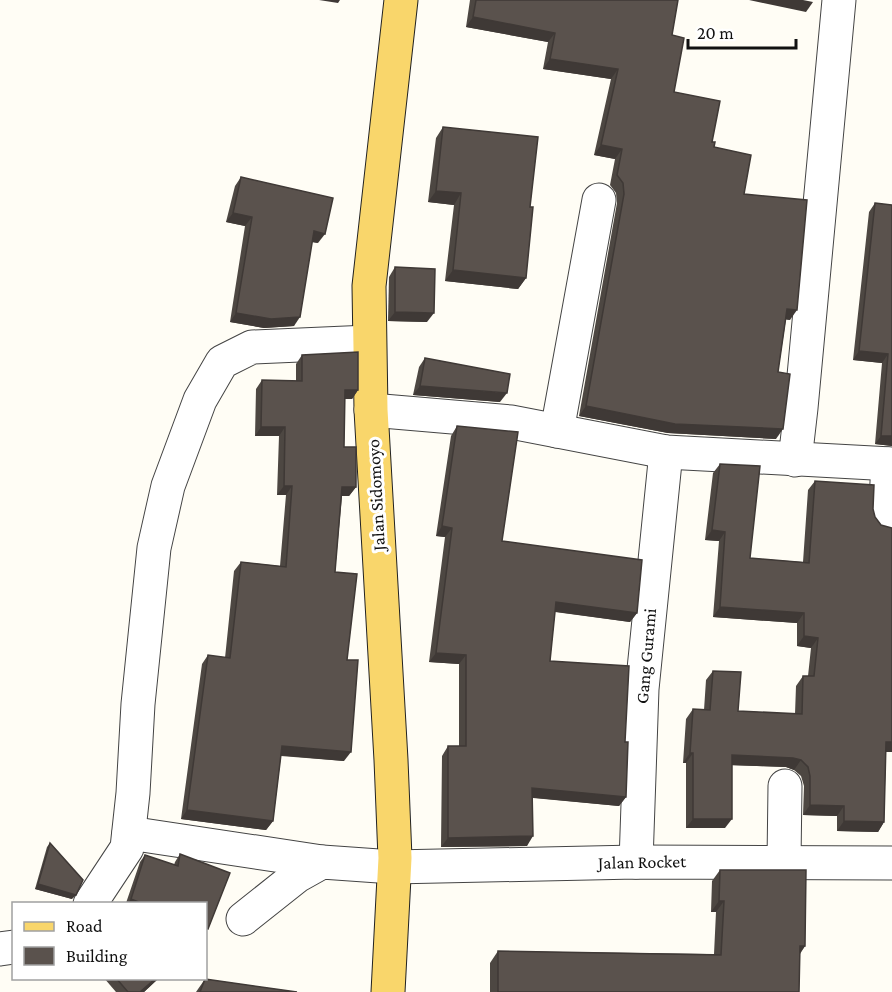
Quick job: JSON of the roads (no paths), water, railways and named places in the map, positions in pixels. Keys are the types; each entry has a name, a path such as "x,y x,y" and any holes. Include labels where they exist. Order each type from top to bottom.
{"main road":[{"name":"Jalan Sidomoyo","path":"388,992 394,858 391,760 371,410 369,286 401,0"}],"street":[{"path":"795,460 839,0"},
{"path":"556,431 599,200"},
{"path":"91,902 127,848 138,704 154,548 168,486 200,400 222,362 252,347 369,342"},
{"path":"371,410 511,422 666,452 890,464 885,519"},
{"name":"Gang Gurami","path":"636,862 642,689 666,452"},
{"path":"784,861 785,786"},
{"name":"Jalan Rocket","path":"129,833 322,862 393,867 636,862 892,863"},
{"path":"243,919 297,876 322,862"}]}
